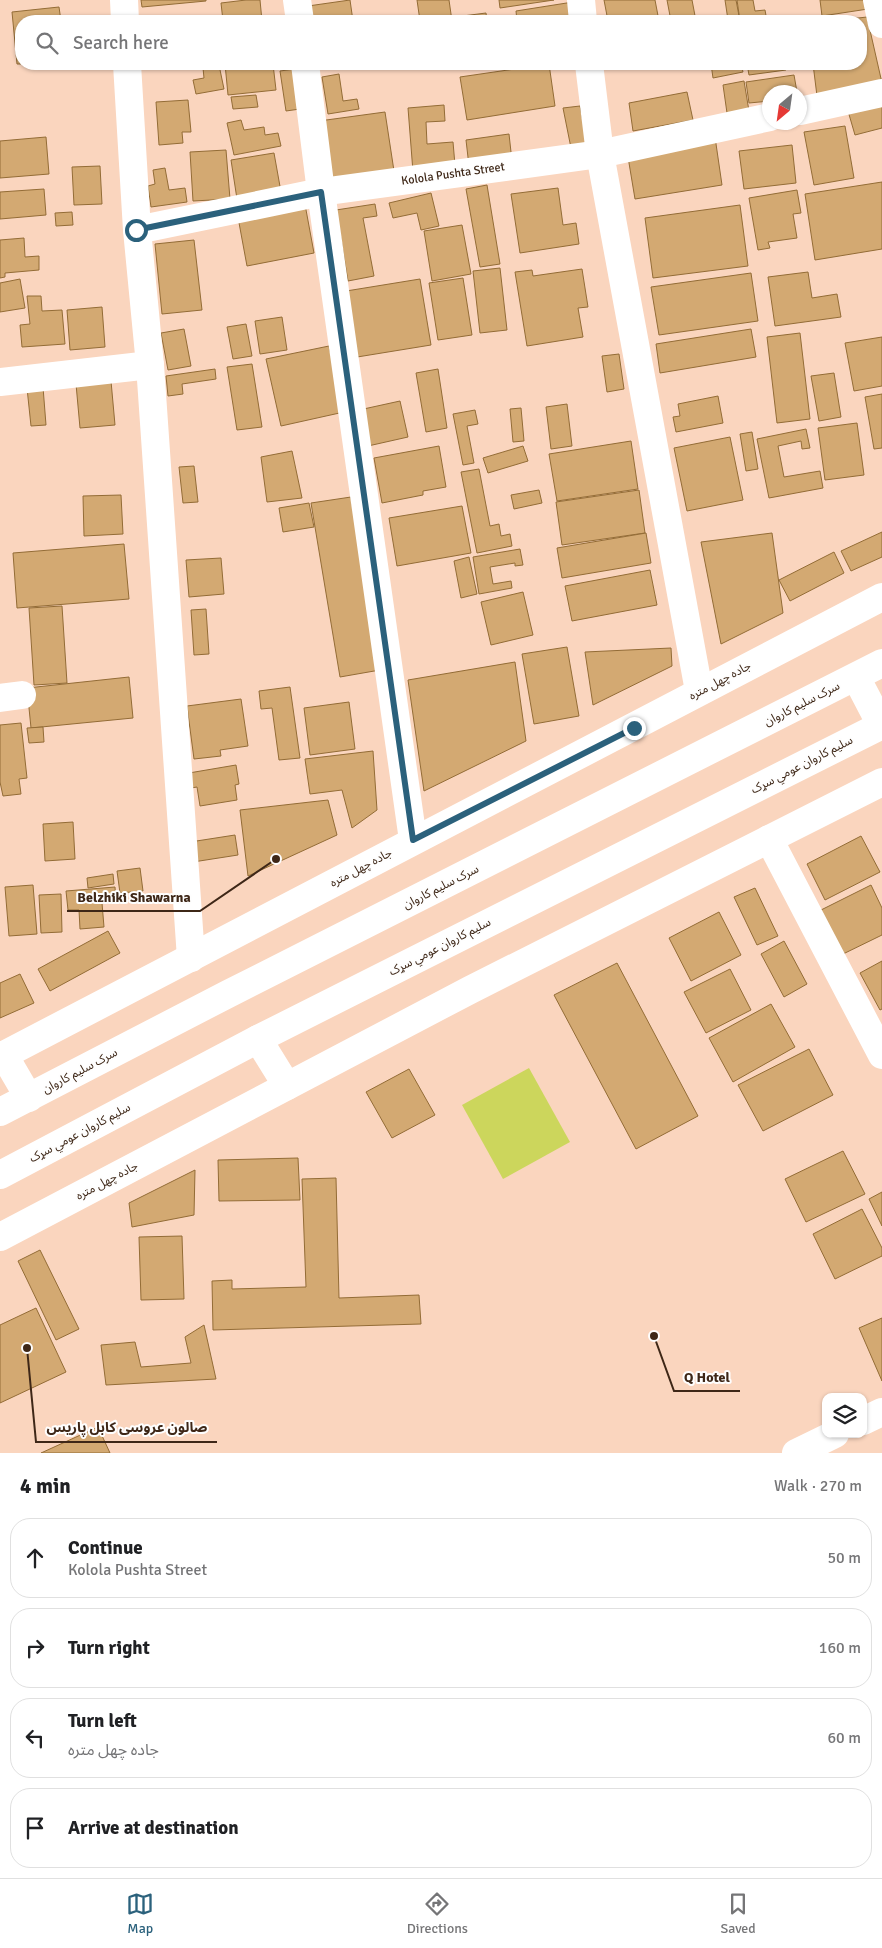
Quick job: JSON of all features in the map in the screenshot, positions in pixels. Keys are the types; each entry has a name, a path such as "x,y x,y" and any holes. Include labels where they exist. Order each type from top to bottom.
{"street":[{"path":"124,0 125,15"},
{"path":"297,0 299,15"},
{"path":"581,0 582,15"},
{"path":"877,0 882,24"},
{"path":"127,70 136,230 150,365 191,958"},
{"path":"306,70 321,192 413,840"},
{"path":"590,70 600,154 699,691"},
{"path":"807,109 882,93"},
{"name":"Kolola Pushta Street","path":"136,230 321,192 600,154 762,119"},
{"path":"0,382 150,365"},
{"name":"جاده چهل متره","path":"2,1056 882,597"},
{"name":"سرک سلیم کاروان","path":"0,1112 228,994 882,663"},
{"path":"856,677 882,725"},
{"name":"سلیم کاروان عومي سړک","path":"0,1175 258,1039 882,725"},
{"name":"جاده چهل متره","path":"0,1237 287,1086 882,782"},
{"path":"770,839 882,1055"},
{"path":"258,1039 287,1086"},
{"path":"2,1056 29,1098"},
{"path":"867,1419 882,1412"},
{"path":"796,1453 828,1438"}],"green space":[{"path":"529,1068 570,1142 503,1179 462,1105"}],"building":[{"path":"141,0 206,0 206,1 142,7"},
{"path":"260,0 261,15 222,15 221,3"},
{"path":"350,0 352,15 309,15 308,6"},
{"path":"417,0 449,0 451,15 419,15"},
{"path":"499,0 554,0 500,8"},
{"path":"604,0 655,0 658,15 607,15"},
{"path":"667,0 692,0 695,15 670,15"},
{"path":"725,0 736,0 739,15 727,15"},
{"path":"737,0 753,0 755,11 765,10 766,15 739,15"},
{"path":"820,0 866,0 868,9 822,15"},
{"path":"573,2 574,15 516,15 516,11"},
{"path":"59,7 60,15 15,15 15,43 12,12"},
{"path":"486,13 486,15 470,15"},
{"path":"867,17 882,83 817,96 814,70 867,70"},
{"path":"203,70 220,70 224,89 196,94 193,80 204,78"},
{"path":"226,70 274,70 276,90 228,95"},
{"path":"295,70 300,109 286,111 280,71"},
{"path":"508,70 550,70 555,106 467,120 460,77"},
{"path":"712,70 742,70 743,72 713,78"},
{"path":"748,70 786,70 749,75"},
{"path":"339,74 343,101 357,99 359,109 328,114 322,77"},
{"path":"794,75 796,85 762,85 762,102 749,103 746,82"},
{"path":"744,81 750,117 728,120 723,85"},
{"path":"687,92 693,120 633,131 629,103"},
{"path":"256,95 258,107 233,109 231,97"},
{"path":"188,100 191,132 182,132 183,143 159,145 156,102"},
{"path":"882,102 882,128 855,135 848,111"},
{"path":"444,105 445,121 426,122 427,144 453,142 455,165 413,172 408,108"},
{"path":"580,106 588,146 571,148 563,108"},
{"path":"385,112 394,171 328,180 319,121"},
{"path":"241,120 244,130 264,127 265,135 278,133 281,146 234,155 227,123"},
{"path":"845,126 854,178 814,185 804,132"},
{"path":"509,134 512,161 469,166 466,140"},
{"path":"46,137 49,174 0,178 0,141"},
{"path":"715,137 722,185 635,199 627,151"},
{"path":"792,145 796,183 744,189 739,151"},
{"path":"226,150 230,199 193,201 190,152"},
{"path":"274,153 281,192 237,199 231,160"},
{"path":"100,166 102,204 74,205 72,167"},
{"path":"165,168 169,190 185,188 187,202 151,207 148,186 155,184 153,170"},
{"path":"882,182 882,249 815,260 805,194"},
{"path":"487,185 500,264 480,267 466,189"},
{"path":"558,188 563,225 576,223 579,244 520,253 511,194"},
{"path":"44,189 46,215 0,219 0,192"},
{"path":"797,190 801,213 793,214 797,238 768,242 770,248 758,250 749,198"},
{"path":"431,193 439,226 421,230 417,213 393,218 389,203"},
{"path":"304,199 314,253 247,266 237,212"},
{"path":"375,204 377,216 363,218 374,276 348,281 336,210"},
{"path":"740,205 748,266 653,278 645,218"},
{"path":"72,212 73,225 56,226 55,213"},
{"path":"462,225 471,274 432,281 424,231"},
{"path":"24,238 25,257 39,256 39,270 5,273 5,277 0,278 0,240"},
{"path":"194,240 202,310 162,314 155,244"},
{"path":"500,268 507,330 480,333 473,271"},
{"path":"582,269 588,307 578,308 583,337 527,346 515,272 532,270 533,276"},
{"path":"808,272 812,298 837,294 841,317 775,326 768,277"},
{"path":"751,273 758,321 659,335 651,287"},
{"path":"463,278 472,335 438,340 429,283"},
{"path":"20,279 25,308 0,312 0,283"},
{"path":"420,279 431,345 351,358 340,292"},
{"path":"27,296 41,296 42,311 62,310 65,344 22,347 20,325 30,324"},
{"path":"102,307 105,347 70,350 67,310"},
{"path":"282,317 287,350 260,354 255,321"},
{"path":"246,324 252,356 233,359 227,327"},
{"path":"184,329 191,366 168,370 161,333"},
{"path":"751,329 756,357 660,373 656,344"},
{"path":"800,333 810,419 777,423 767,337"},
{"path":"882,337 882,386 854,391 845,343"},
{"path":"329,346 344,412 281,426 266,359"},
{"path":"619,354 624,389 607,392 602,356"},
{"path":"252,364 262,427 237,430 227,367"},
{"path":"215,369 216,379 182,384 183,394 168,396 166,376"},
{"path":"438,369 447,428 426,432 416,373"},
{"path":"834,373 841,417 819,421 811,376"},
{"path":"111,381 115,425 80,428 76,384"},
{"path":"43,387 46,425 31,426 27,388"},
{"path":"882,394 882,448 874,449 865,397"},
{"path":"718,396 723,423 676,432 673,417 680,416 678,404"},
{"path":"400,401 408,437 368,446 359,410"},
{"path":"567,404 572,446 551,449 546,407"},
{"path":"521,408 524,441 513,442 510,409"},
{"path":"475,410 478,424 467,426 474,463 463,465 453,414"},
{"path":"857,423 864,475 825,480 818,428"},
{"path":"806,429 810,448 802,449 801,441 778,446 784,477 820,471 823,488 769,498 757,439"},
{"path":"752,432 758,469 746,471 740,434"},
{"path":"730,437 743,500 687,511 674,448"},
{"path":"631,441 638,489 557,501 549,454"},
{"path":"439,446 446,487 423,491 423,495 382,503 374,458"},
{"path":"523,446 528,461 488,473 483,458"},
{"path":"292,451 302,498 267,502 261,457"},
{"path":"194,466 198,502 183,503 179,467"},
{"path":"479,469 490,526 499,524 501,536 510,534 512,546 477,553 461,472"},
{"path":"539,490 542,503 514,509 511,495"},
{"path":"639,490 645,533 562,545 556,502"},
{"path":"121,495 123,534 84,536 83,496"},
{"path":"351,497 380,670 340,677 311,503"},
{"path":"309,503 314,527 283,532 279,508"},
{"path":"462,506 471,553 397,566 389,518"},
{"path":"882,532 882,557 851,571 841,551"},
{"path":"646,533 651,563 562,578 557,548"},
{"path":"772,533 783,613 721,644 701,542"},
{"path":"124,544 129,599 17,608 13,553"},
{"path":"520,549 523,565 515,566 515,563 490,567 493,584 511,581 512,588 479,594 473,557"},
{"path":"834,552 844,573 790,601 779,580"},
{"path":"469,557 477,594 461,598 454,561"},
{"path":"221,558 224,594 189,597 186,560"},
{"path":"650,570 657,605 572,621 565,586"},
{"path":"523,592 533,635 491,645 481,602"},
{"path":"62,606 67,683 34,685 29,608"},
{"path":"206,609 209,654 194,655 191,610"},
{"path":"567,647 579,716 534,724 522,654"},
{"path":"671,648 672,666 593,705 585,652"},
{"path":"515,662 526,741 424,791 408,680"},
{"path":"129,677 133,718 31,728 27,688"},
{"path":"290,687 300,758 279,760 272,708 261,709 259,691"},
{"path":"241,699 248,746 220,750 221,756 194,759 187,706"},
{"path":"349,702 355,749 310,755 304,708"},
{"path":"21,723 27,778 19,779 21,794 3,796 0,782 0,725"},
{"path":"43,727 44,742 29,743 27,728"},
{"path":"373,751 377,810 352,828 342,790 310,794 305,759"},
{"path":"236,765 239,784 235,785 237,800 200,806 197,787 185,789 183,774"},
{"path":"328,800 337,835 248,876 240,810"},
{"path":"73,822 75,859 45,861 43,824"},
{"path":"235,835 238,855 193,862 190,842"},
{"path":"861,836 880,872 825,900 807,864"},
{"path":"140,868 143,891 120,893 117,871"},
{"path":"113,874 114,884 88,888 87,878"},
{"path":"33,885 37,934 9,936 5,887"},
{"path":"871,885 882,908 882,935 841,955 819,911"},
{"path":"115,887 116,902 102,903 104,927 80,929 79,910 68,910 66,891"},
{"path":"755,888 778,936 757,945 734,897"},
{"path":"61,894 62,932 41,933 39,895"},
{"path":"719,912 741,955 691,981 669,938"},
{"path":"108,931 120,953 50,991 38,969"},
{"path":"784,941 807,984 784,997 761,954"},
{"path":"882,961 882,1009 880,1010 860,973"},
{"path":"617,963 698,1116 636,1149 554,995"},
{"path":"730,969 751,1010 706,1033 684,992"},
{"path":"20,974 34,1003 0,1018 0,983"},
{"path":"771,1004 795,1047 733,1082 709,1038"},
{"path":"809,1049 833,1095 763,1131 738,1085"},
{"path":"409,1069 435,1115 392,1138 366,1092"},
{"path":"843,1151 865,1194 806,1222 785,1179"},
{"path":"298,1158 300,1200 219,1201 218,1160"},
{"path":"195,1170 194,1215 132,1227 129,1203"},
{"path":"336,1178 339,1298 419,1295 421,1324 213,1330 212,1281 232,1280 232,1289 306,1287 302,1179"},
{"path":"882,1192 882,1226 869,1199"},
{"path":"862,1209 882,1248 882,1256 835,1279 813,1234"},
{"path":"182,1236 184,1299 141,1300 139,1237"},
{"path":"40,1250 79,1329 56,1340 18,1261"},
{"path":"36,1308 66,1372 0,1403 0,1325"},
{"path":"882,1318 882,1381 859,1328"},
{"path":"204,1325 216,1379 106,1385 101,1345 135,1342 141,1367 191,1363 185,1337"},
{"path":"98,1427 110,1453 41,1453"}],"place":[{"name":"Belzhiki Shawarna","path":"276,859"},
{"name":"Q Hotel","path":"654,1336"},
{"name":"صالون عروسی کابل پاریس","path":"27,1348"}],"route":[{"path":"136,230 321,192 413,840 634,728"}]}
